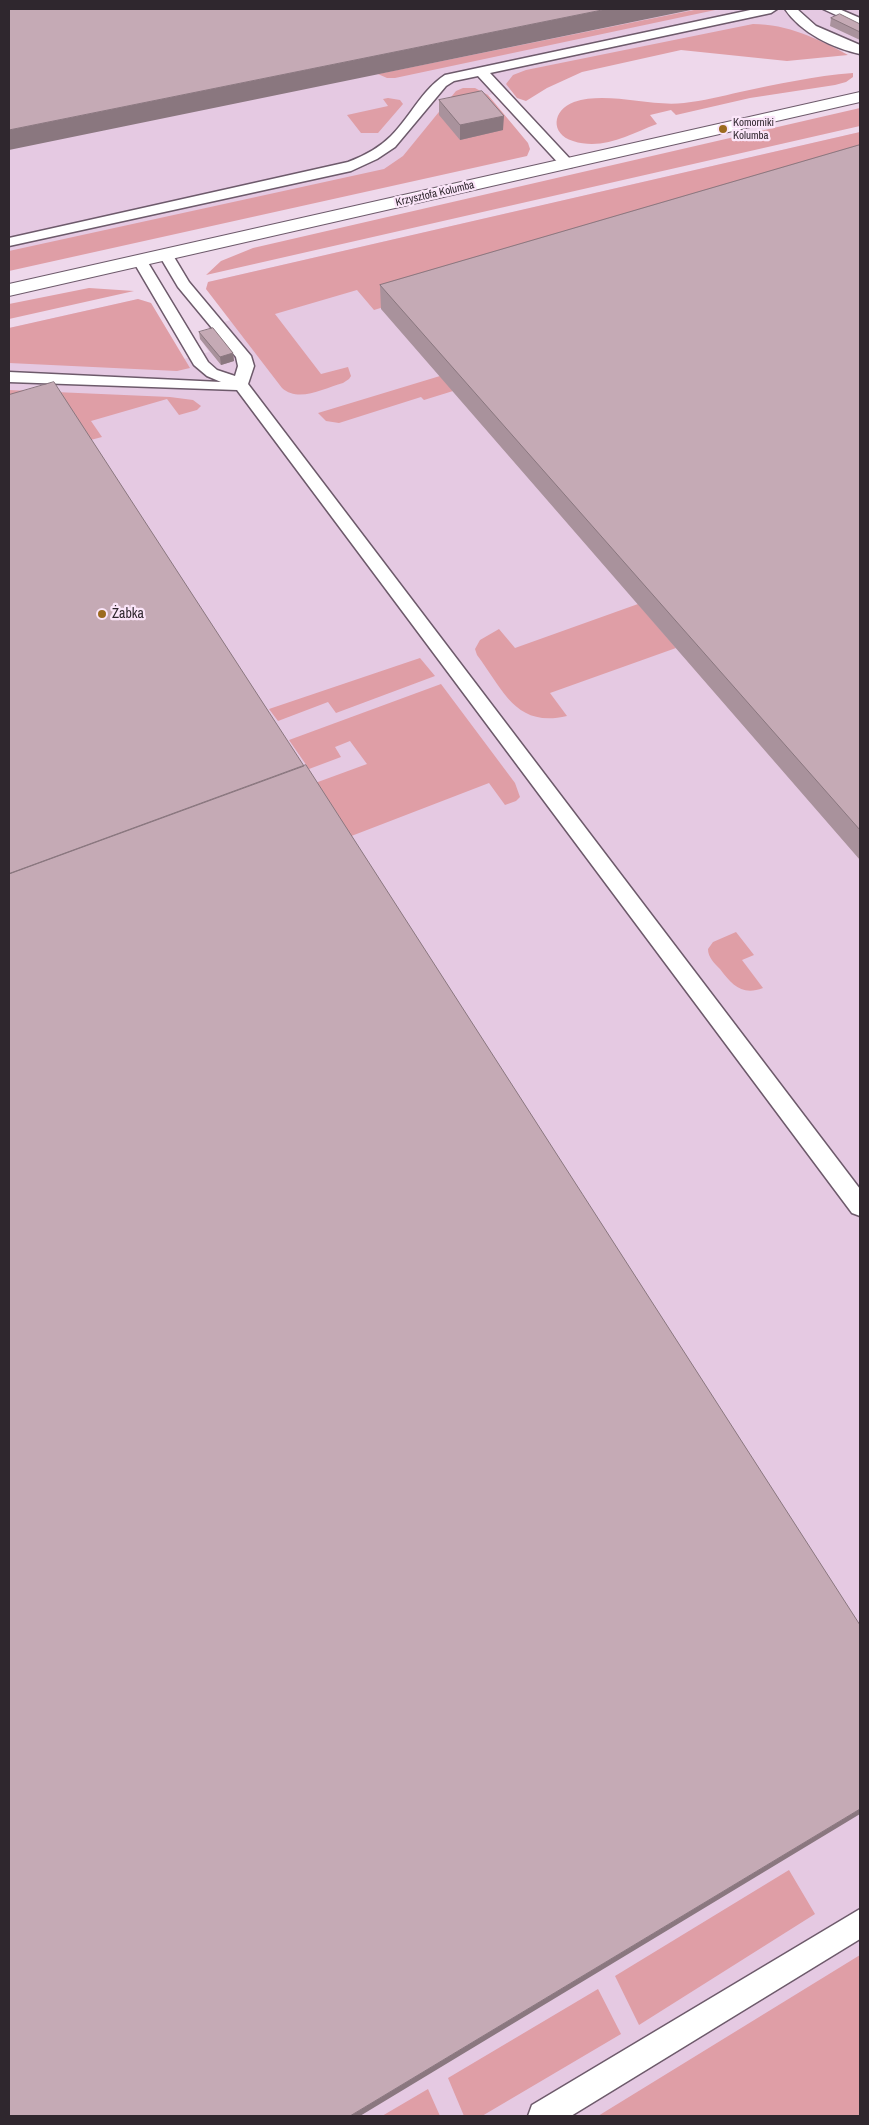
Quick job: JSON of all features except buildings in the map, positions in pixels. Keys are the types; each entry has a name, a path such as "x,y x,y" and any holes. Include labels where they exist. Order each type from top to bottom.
{"street":[{"name":"Krzysztofa Kolumba","path":"9,290 860,97"}],"lane":[{"path":"9,242 326,172 363,162 376,156 397,138 432,92 442,82 450,78 770,9"},
{"path":"791,9 794,16 808,26 860,50"},
{"path":"829,9 860,22"},
{"path":"480,70 567,164"},
{"path":"166,255 183,284 243,356 246,366 241,386"},
{"path":"140,261 202,365 212,373 241,386 860,1206"},
{"path":"9,378 241,386"},
{"path":"544,2116 860,1923"}],"shaded area":[{"path":"9,9 860,9 860,43 842,52 808,37 679,44 579,66 546,82 480,97 517,141 9,263"},
{"path":"699,9 720,9 395,78 387,78 378,74"},
{"path":"753,24 790,30 826,43 848,55 787,61 681,50 582,72 547,88 526,101 517,98 506,84 513,75 526,70"},
{"path":"853,73 853,77 846,82 835,85 750,98 676,115 671,110 650,115 657,124 606,143 584,144 573,141 566,138 557,128 558,116 561,110 574,102 587,99 600,98 670,104 684,103 824,76"},
{"path":"463,88 475,88 488,95 528,143 530,149 527,156 9,271 9,251 384,169 403,156 456,91"},
{"path":"383,99 400,100 403,104 378,133 361,133 347,115 388,106"},
{"path":"860,108 860,126 206,275 221,261 253,248"},
{"path":"860,132 860,2116 9,2116 9,328 138,299 151,303 184,359 209,352 200,339 213,335 207,327 231,320 206,289 208,282"},
{"path":"860,132 860,161 374,310 357,290 275,314 321,374 348,367 351,376 349,379 343,383 312,393 296,394 282,388 206,289 208,282"},
{"path":"89,288 134,291 9,319 9,304"},
{"path":"138,299 151,303 190,368 177,371 9,363 9,328"},
{"path":"440,376 453,391 424,400 421,397 339,423 326,421 318,413"},
{"path":"9,390 170,397 193,400 201,406 197,410 179,415 167,399 91,421 102,437 83,442 9,417"},
{"path":"638,604 676,648 550,693 567,716 535,717 513,704 477,655 475,649 480,640 499,629 515,648"},
{"path":"420,658 435,676 336,713 328,702 278,721 269,709"},
{"path":"441,684 515,783 520,797 516,801 505,805 489,783 341,840 307,786 367,764 350,741 335,747 341,757 309,769 289,740"},
{"path":"736,932 754,955 742,960 763,988 749,991 743,990 729,980 710,957 708,949 713,942"},
{"path":"789,1870 815,1914 639,2025 615,1976"},
{"path":"860,1955 860,2116 598,2116"},
{"path":"598,1989 621,2034 482,2116 464,2116 448,2078"},
{"path":"428,2089 440,2116 382,2116"}],"place":[{"name":"Komorniki Kolumba","path":"723,129"},
{"name":"Żabka","path":"102,614"}]}
